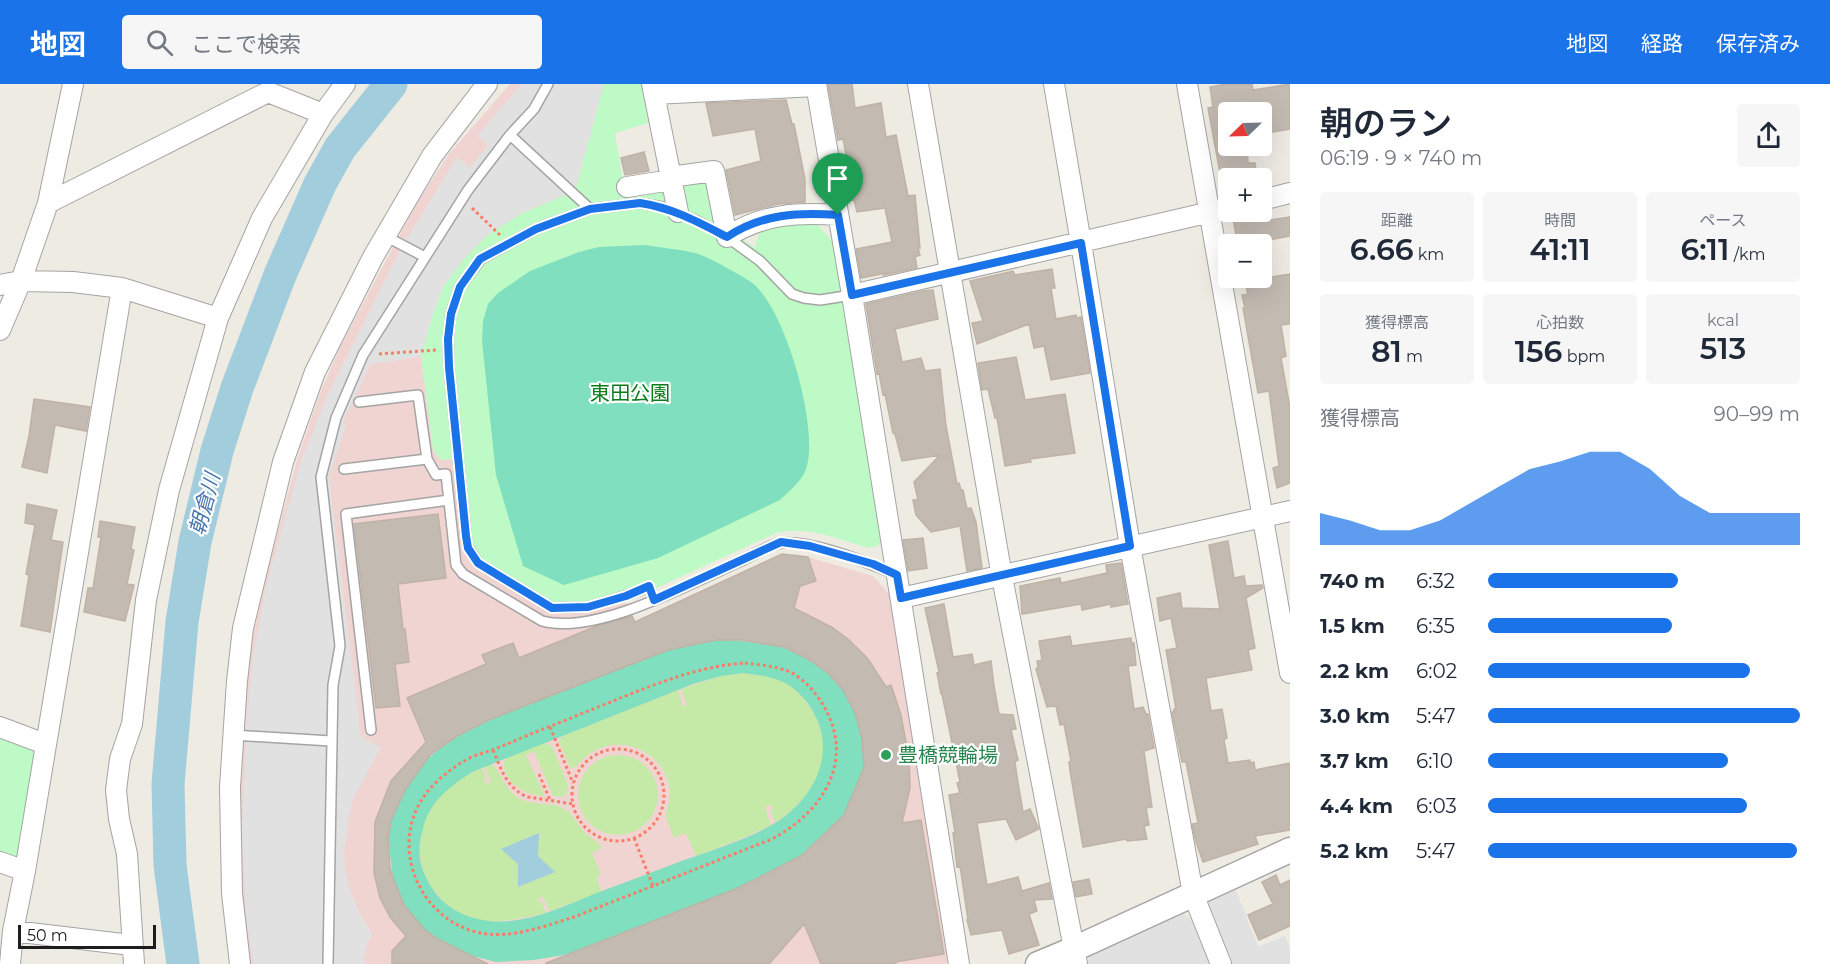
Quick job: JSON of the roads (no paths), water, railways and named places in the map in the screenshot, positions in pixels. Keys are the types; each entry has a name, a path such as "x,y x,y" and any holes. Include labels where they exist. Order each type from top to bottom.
{"street":[{"path":"0,330 21,281 48,203 72,84"},
{"path":"13,931 132,954 128,854 119,819 116,790 120,759 132,724 146,600 169,490 218,318 262,218 322,114 345,84"},
{"path":"240,964 232,869 230,787 237,681 243,628 283,462 315,372 385,236 432,156 487,84"},
{"path":"918,84 1002,576 1076,956"},
{"path":"1054,84 1130,546 1192,894 1221,964"},
{"path":"1187,84 1218,206"},
{"path":"678,212 653,89 816,85 852,295 959,964"},
{"path":"48,203 268,92 322,114"},
{"path":"627,187 714,171 727,237 738,229 757,221 788,214 838,215"},
{"path":"1272,198 1290,194"},
{"path":"852,295 1218,210"},
{"path":"1221,222 1263,517 1290,673"},
{"path":"0,285 21,281 73,282 122,288 218,318"},
{"path":"10,964 13,931 25,871 122,288"},
{"path":"901,598 1290,511"},
{"path":"0,727 45,744"},
{"path":"1038,964 1076,956 1192,894 1290,850"},
{"path":"0,862 25,871"}],"lane":[{"path":"328,964 333,685 340,646 321,477 336,418 363,355 462,199 510,135 534,109 548,84"},
{"path":"510,135 590,209"},
{"path":"654,600 649,586 626,596 588,607 552,608 478,563 468,548 448,339 451,314 460,287 480,259 536,229 590,209 640,203 678,212 727,237 760,261 792,294 820,300 852,295"},
{"path":"385,236 425,257"},
{"path":"359,402 418,395 427,459 436,475 446,474 456,565 463,574 542,621 550,623 585,622 612,615 654,600 781,542 810,546 873,564 897,575"},
{"path":"344,469 427,459"},
{"path":"371,730 346,514 449,500"},
{"path":"233,735 331,741"}],"water":[{"path":"539,833 538,856 555,872 518,887 518,864 501,849"}],"waterway":[{"name":"朝倉川","path":"183,964 170,865 168,784 182,622 195,542 217,451 237,388 280,275 320,184 340,148 391,84"}],"place":[{"name":"豊橋競輪場","path":"886,755"}],"park label":[{"name":"東田公園","path":"630,393"}]}
